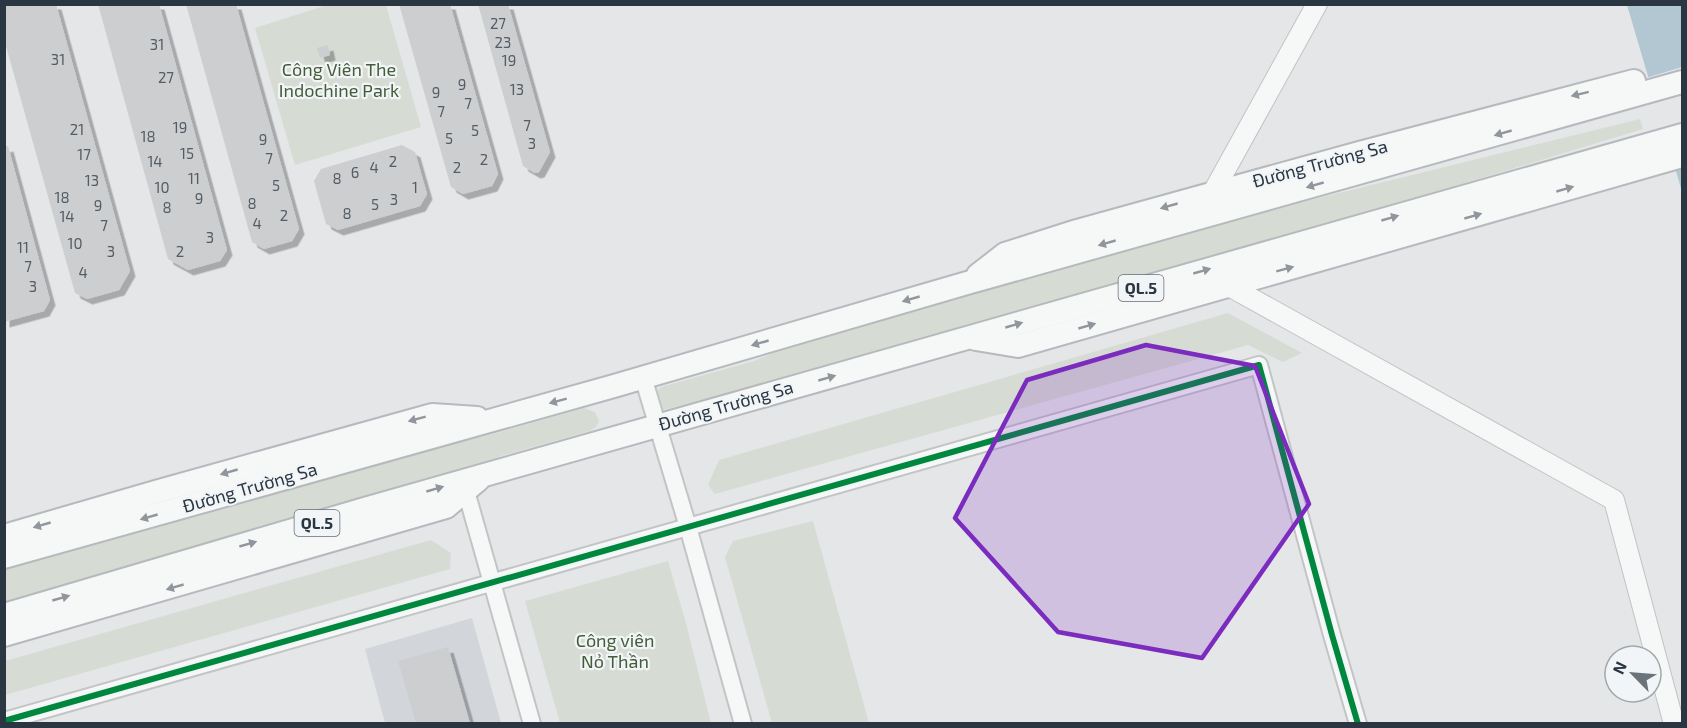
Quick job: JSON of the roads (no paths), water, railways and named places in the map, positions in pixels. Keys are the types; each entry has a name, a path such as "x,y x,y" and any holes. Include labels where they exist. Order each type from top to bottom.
{"highway":[{"name":"Đường Trường Sa","path":"4,536 365,445 496,418 1638,87 1683,67"},
{"name":"Đường Trường Sa","path":"967,283 1005,254 1077,231 1212,194 1638,87 1683,82"},
{"name":"Đường Trường Sa","path":"969,338 1018,346 1229,286 1657,153 1683,135"},
{"name":"Đường Trường Sa","path":"4,635 371,518 484,476 657,426 969,338 1657,153 1683,156"},
{"name":"Đường Trường Sa","path":"4,557 365,445"},
{"name":"Đường Trường Sa","path":"4,615 371,518 446,507 484,476"}],"main road":[{"path":"1212,194 1317,4"},
{"path":"1229,286 1614,500 1674,723"}],"street":[{"path":"4,721 1259,365 1358,723"},
{"path":"643,376 743,723"},
{"path":"466,491 532,723"}],"water":[{"path":"1627,5 1682,5 1682,192 1676,171"}],"park label":[{"name":"Công Viên The Indochine Park","path":"339,80"},
{"name":"Công viên Nỏ Thần","path":"615,651"}]}
